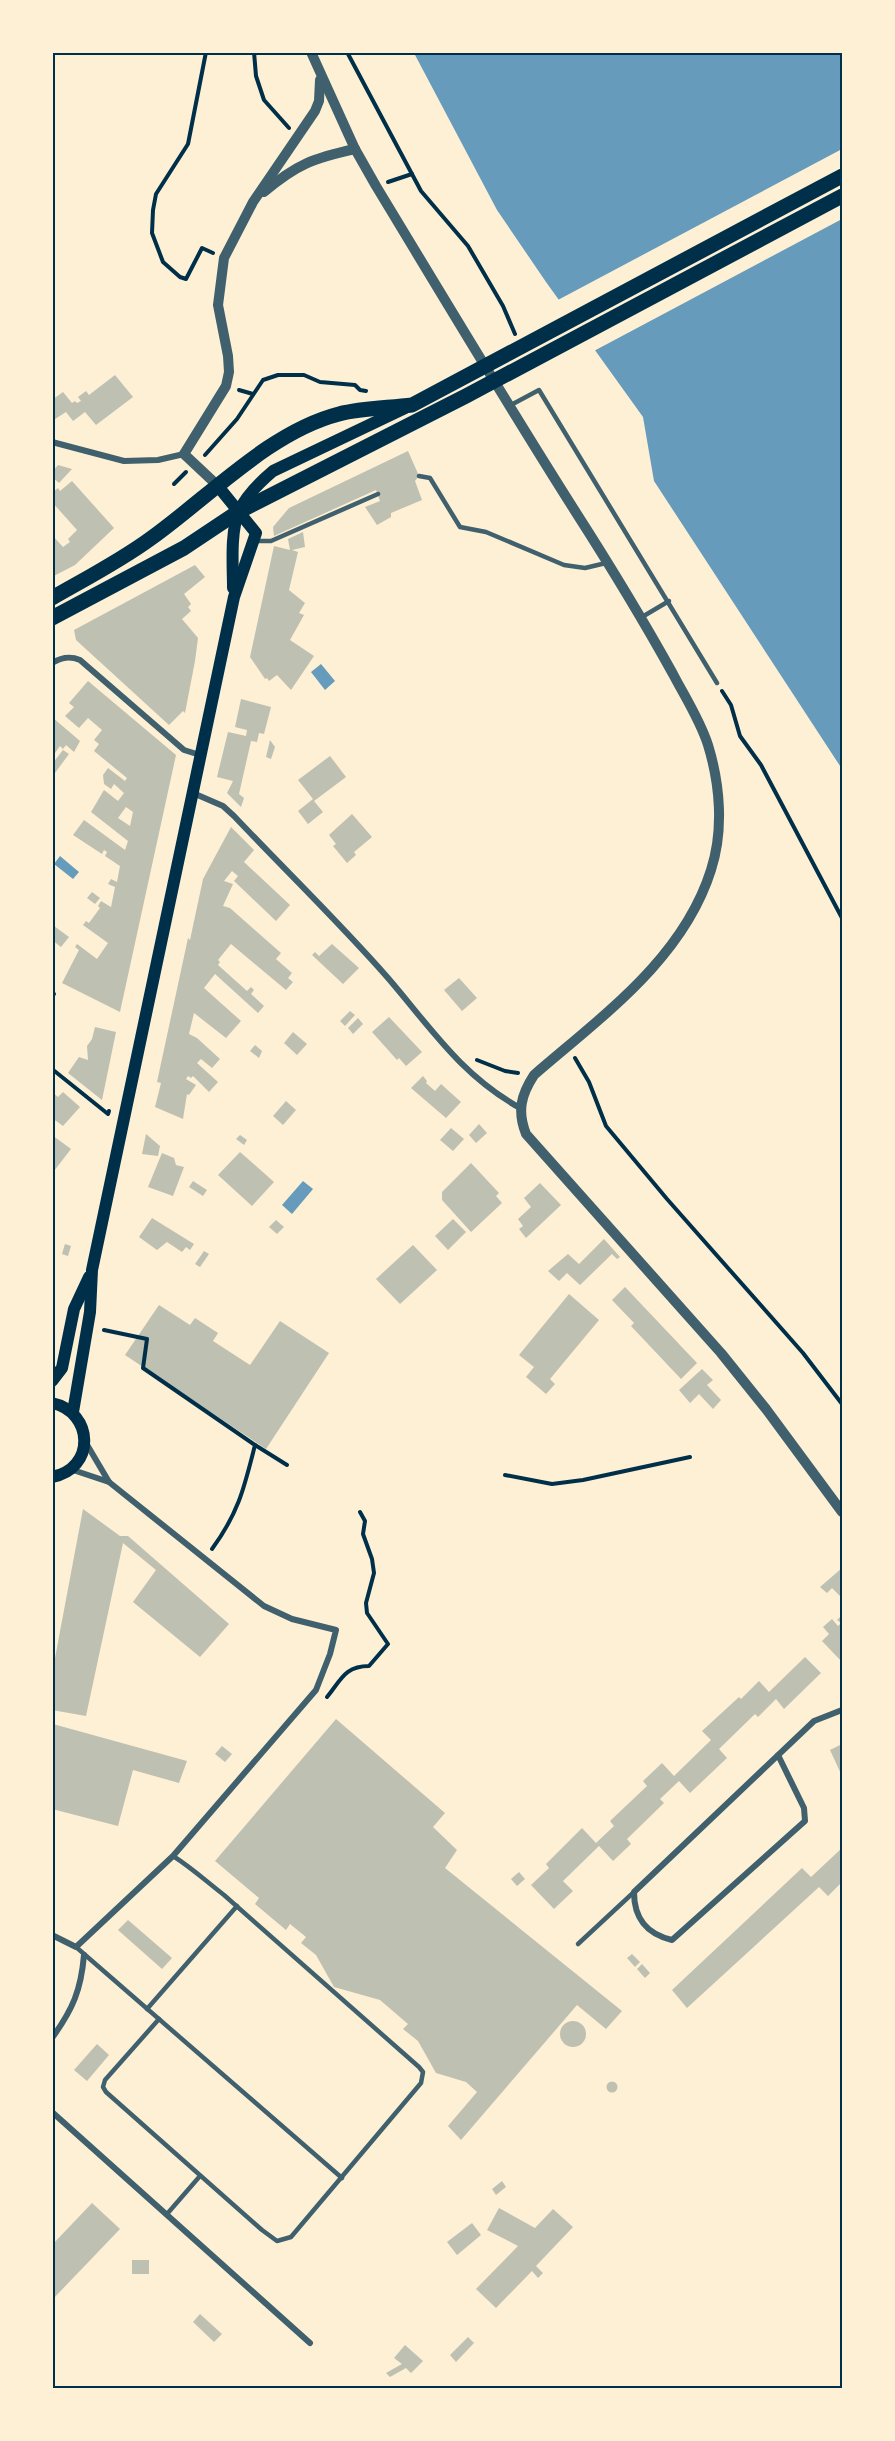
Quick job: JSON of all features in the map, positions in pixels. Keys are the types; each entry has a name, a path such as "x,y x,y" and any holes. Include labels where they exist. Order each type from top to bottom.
{"main road":[{"path":"234,597 233,544 238,512 273,471 459,381 843,176"},
{"path":"52,618 184,548 238,512 466,396 843,196"},
{"path":"52,598 151,539 262,452 317,423 340,414 412,405"},
{"path":"73,1412 90,1312 92,1270 234,597 256,534 217,486"},
{"path":"52,1381 62,1368 74,1309 92,1270"},
{"path":"52,1402 73,1412 83,1429 85,1440 81,1456 70,1469 55,1476 52,1489"}],"street":[{"path":"311,52 321,77 376,186 509,406 642,617 693,711 707,743 717,783 719,824 712,867 698,906 668,950 626,994 534,1075 524,1090 520,1108 521,1122 526,1134 721,1353 843,1512"},
{"path":"52,442 124,461 158,460 184,454 226,386 229,372 218,305 224,258 253,202 315,111 319,101 321,77"},
{"path":"253,202 280,179 311,160 356,149"},
{"path":"184,454 217,486"},
{"path":"52,663 61,658 72,657 89,667 184,750 200,755"},
{"path":"192,793 223,806 234,816 388,978 448,1052 494,1094 520,1108"},
{"path":"85,1440 109,1482"},
{"path":"52,1935 76,1947 173,1856 316,1690 330,1654 336,1630 292,1619 264,1606 109,1482 70,1469"},
{"path":"778,1755 806,1816 805,1821 796,1832 672,1940 655,1934 641,1922 634,1905 634,1892 778,1755 814,1721 843,1710"},
{"path":"52,2038 76,1999 82,1981 84,1955"},
{"path":"52,2112 310,2343"}],"lane":[{"path":"509,406 539,390 717,683"},
{"path":"419,476 430,478 460,527 486,532 564,565 585,568 608,563"},
{"path":"254,541 271,541 378,494"},
{"path":"642,617 669,601"},
{"path":"159,2019 105,2080 103,2087 272,2239 277,2241 291,2237 421,2083 423,2072 237,1906 197,1872 173,1856"},
{"path":"578,1944 634,1892"},
{"path":"147,2009 237,1906"},
{"path":"76,1947 342,2178"},
{"path":"166,2214 201,2176"}],"path":[{"path":"206,52 188,144 156,194 152,233 163,261 180,277 186,279 202,248 224,258"},
{"path":"254,52 256,76 264,100 292,130"},
{"path":"347,52 421,191 468,246 503,306 516,338"},
{"path":"376,186 411,174"},
{"path":"216,446 263,380 278,375 304,375 320,382 355,385"},
{"path":"240,390 253,394"},
{"path":"717,683 730,705 741,736 761,765 843,918"},
{"path":"567,1046 589,1082 606,1126 803,1353 843,1404"},
{"path":"52,1069 108,1114"},
{"path":"104,1330 147,1339 143,1368 287,1465"},
{"path":"212,1549 230,1524 238,1507 255,1445"},
{"path":"505,1474 552,1484 583,1480 690,1457"},
{"path":"325,1700 347,1670 357,1666 369,1666 388,1644 368,1613 366,1603 374,1573 372,1559 363,1534 365,1521 360,1512"}],"water":[{"path":"414,53 842,53 842,769 654,481 643,417 497,210"},
{"path":"321,664 335,681 325,690 311,672"},
{"path":"60,856 79,872 73,879 54,864"},
{"path":"303,1181 313,1189 292,1214 282,1205"}],"pier":[{"path":"842,149 842,219 592,352 556,301"}],"building":[{"path":"115,375 133,397 96,425 85,412 73,421 66,412 52,421 52,400 63,392 72,403 75,401 77,403 81,401 78,397 86,391 89,395"},
{"path":"408,451 419,476 415,481 422,500 391,513 391,517 377,525 365,507 380,501 376,490 274,536 273,527 289,508"},
{"path":"58,465 72,469 59,483 52,477 52,472"},
{"path":"72,481 114,528 75,565 52,577 52,535 63,547 70,542 68,539 77,530 52,502 52,493 58,488 60,491"},
{"path":"303,532 305,547 292,550 298,552 289,590 305,603 299,613 304,615 290,640 314,656 291,690 277,675 269,681 265,679 250,657 274,546 290,550 288,539"},
{"path":"195,565 205,577 184,594 191,604 188,607 191,611 182,619 198,638 195,661 185,713 183,711 169,725 76,640 74,630"},
{"path":"88,681 176,755 120,1012 62,983 79,950 75,947 77,944 97,959 108,943 83,925 86,921 89,923 100,908 98,906 101,901 111,907 115,887 108,884 111,879 117,882 120,866 105,856 107,852 104,850 102,854 73,835 84,820 125,850 128,841 91,812 104,790 118,801 124,793 114,784 111,789 104,784 103,775 108,768 125,781 127,778 94,751 99,744 94,740 102,730 88,718 79,728 65,716 74,707 69,703","holes":["126,807 133,812 130,826 118,818"]},
{"path":"241,699 271,707 264,734 259,733 257,742 251,741 239,794 244,798 241,807 227,793 233,781 217,777 228,732 246,736 247,730 235,727"},
{"path":"52,717 80,741 74,752 66,745 63,749 60,746 55,753 52,751"},
{"path":"270,740 275,747 271,759 266,757"},
{"path":"63,750 69,754 55,773 52,771 52,764"},
{"path":"330,756 346,777 314,801 323,812 308,824 298,811 313,799 298,780"},
{"path":"352,814 372,837 354,852 356,855 347,863 333,846 336,844 329,835"},
{"path":"231,827 254,850 244,862 290,905 276,921 234,881 238,876 232,871 224,881 233,884 223,906 230,908 281,953 276,959 292,973 288,978 293,982 286,990 231,944 218,960 220,962 218,965 247,991 251,987 254,990 251,994 264,1006 258,1013 215,974 204,988 241,1021 226,1038 194,1013 189,1034 197,1038 220,1059 212,1068 201,1059 197,1063 218,1082 209,1092 193,1076 191,1078 188,1076 186,1079 196,1085 189,1095 187,1094 183,1119 155,1107 161,1083 157,1082 203,879"},
{"path":"92,892 100,898 95,904 87,898"},
{"path":"54,926 69,937 61,947 52,940"},
{"path":"332,944 359,968 343,984 312,955 315,952 319,956"},
{"path":"459,978 477,998 462,1011 444,990"},
{"path":"350,1011 355,1015 345,1026 340,1021"},
{"path":"389,1017 422,1052 406,1066 399,1058 397,1060 372,1032"},
{"path":"358,1018 363,1024 353,1034 348,1028"},
{"path":"95,1027 116,1032 102,1100 68,1073 79,1057 88,1060 87,1046 92,1039"},
{"path":"293,1032 307,1044 297,1055 284,1043"},
{"path":"255,1045 262,1051 259,1058 250,1051"},
{"path":"423,1076 426,1083 435,1091 441,1084 461,1102 446,1118 411,1088"},
{"path":"52,1092 58,1097 63,1092 80,1107 63,1126 52,1118"},
{"path":"286,1101 296,1110 283,1125 273,1116"},
{"path":"479,1124 487,1133 476,1143 469,1135"},
{"path":"451,1128 464,1139 453,1151 440,1140"},
{"path":"146,1134 160,1146 158,1156 142,1154"},
{"path":"52,1135 71,1149 54,1171 52,1170"},
{"path":"240,1135 247,1140 244,1145 236,1139"},
{"path":"240,1152 274,1182 252,1206 218,1175"},
{"path":"162,1153 174,1158 176,1165 184,1167 173,1196 148,1187"},
{"path":"471,1163 499,1193 496,1196 502,1203 471,1232 442,1200 442,1192"},
{"path":"193,1181 207,1190 203,1196 189,1187"},
{"path":"540,1183 561,1205 526,1238 519,1229 523,1226 518,1219 531,1207 524,1198"},
{"path":"152,1218 194,1244 190,1250 186,1247 182,1252 167,1242 157,1250 139,1237"},
{"path":"453,1219 466,1232 448,1250 435,1236"},
{"path":"276,1220 284,1227 277,1234 269,1227"},
{"path":"604,1239 620,1257 617,1259 612,1254 580,1285 567,1273 559,1281 548,1271 568,1254 579,1264"},
{"path":"65,1244 71,1246 68,1256 62,1254"},
{"path":"413,1245 437,1270 400,1304 376,1279"},
{"path":"204,1251 209,1254 200,1267 195,1264"},
{"path":"625,1287 697,1363 681,1379 631,1326 634,1323 612,1300"},
{"path":"569,1294 599,1320 550,1379 555,1384 546,1394 526,1377 534,1367 519,1355"},
{"path":"159,1305 190,1325 195,1318 218,1333 213,1341 250,1365 280,1321 329,1353 266,1449 125,1355"},
{"path":"702,1369 713,1380 707,1385 721,1400 713,1409 699,1394 690,1403 679,1390"},
{"path":"83,1509 120,1536 128,1536 229,1624 200,1657 133,1602 156,1570 123,1543 86,1716 52,1710 52,1674"},
{"path":"842,1568 842,1598 832,1588 827,1593 820,1587"},
{"path":"841,1616 842,1662 822,1641 829,1634 823,1627 832,1619 838,1626 841,1623 837,1620"},
{"path":"805,1657 821,1673 784,1709 776,1699 758,1717 755,1714 719,1749 727,1758 690,1793 679,1781 660,1799 664,1803 627,1839 631,1844 613,1861 599,1846 563,1881 573,1891 554,1909 531,1885 549,1868 546,1864 582,1828 596,1843 614,1826 610,1821 647,1786 643,1781 662,1763 674,1776 711,1740 702,1731 739,1697 741,1699 759,1681 769,1692"},
{"path":"336,1719 445,1813 433,1827 457,1850 445,1868 622,2011 606,2029 577,2005 461,2140 448,2126 477,2092 466,2082 436,2073 418,2041 403,2029 408,2024 380,2000 334,1987 316,1955 301,1943 306,1937 290,1924 286,1930 255,1904 259,1898 215,1861"},
{"path":"53,1724 187,1761 179,1783 133,1770 118,1826 52,1809"},
{"path":"842,1744 842,1776 830,1750"},
{"path":"222,1746 232,1754 225,1762 215,1754"},
{"path":"842,1848 842,1882 828,1896 819,1887 687,2008 672,1990 802,1868 811,1877"},
{"path":"519,1872 525,1879 517,1886 511,1879"},
{"path":"128,1920 172,1958 162,1969 118,1930"},
{"path":"632,1954 640,1962 635,1967 627,1958"},
{"path":"642,1964 650,1973 645,1978 637,1969"},
{"path":"573,2021 582,2025 586,2034 582,2043 573,2047 564,2043 560,2034 564,2025"},
{"path":"97,2044 109,2055 87,2081 74,2070"},
{"path":"612,2082 616,2083 616,2091 612,2092 608,2091 607,2087 608,2083"},
{"path":"502,2181 506,2187 496,2195 492,2189"},
{"path":"92,2203 120,2229 52,2300 52,2245"},
{"path":"499,2208 535,2228 553,2209 573,2227 536,2266 543,2273 538,2278 532,2271 496,2308 476,2289 518,2246 487,2230"},
{"path":"472,2223 481,2235 457,2255 447,2242"},
{"path":"132,2260 149,2260 149,2274 132,2274"},
{"path":"200,2314 222,2334 214,2342 193,2322"},
{"path":"468,2337 474,2343 456,2362 450,2355"},
{"path":"405,2345 423,2361 411,2373 406,2368 390,2377 386,2373 402,2364 394,2358"}]}
